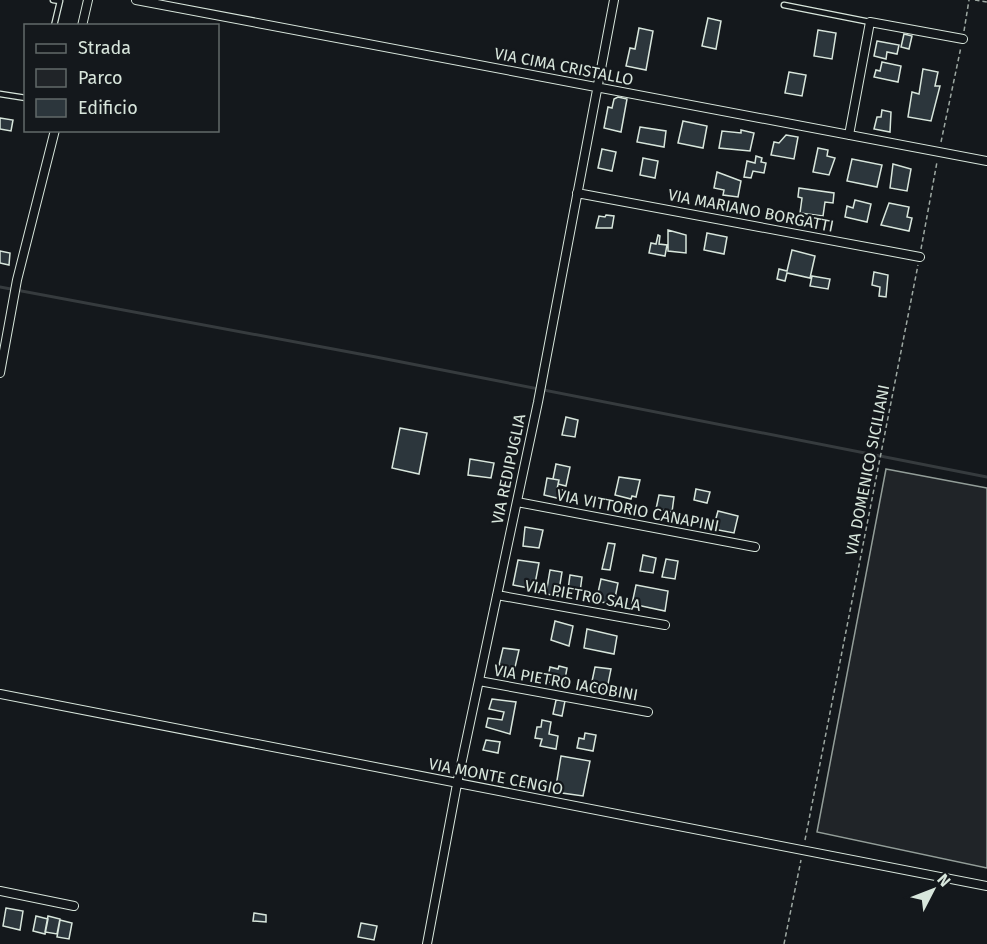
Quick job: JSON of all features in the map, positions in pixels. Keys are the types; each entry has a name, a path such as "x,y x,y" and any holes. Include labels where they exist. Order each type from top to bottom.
{"street":[{"path":"82,24 88,0"},
{"name":"VIA CIMA CRISTALLO","path":"136,0 987,161"},
{"name":"VIA REDIPUGLIA","path":"427,944 478,681 538,402 614,0"},
{"path":"849,135 870,22 963,39"},
{"path":"0,373 17,280 54,132"},
{"name":"VIA MARIANO BORGATTI","path":"578,193 920,257"},
{"name":"VIA VITTORIO CANAPINI","path":"516,502 755,547"},
{"name":"VIA PIETRO SALA","path":"497,595 664,625"},
{"name":"VIA PIETRO IACOBINI","path":"478,681 648,712"},
{"name":"VIA MONTE CENGIO","path":"0,694 802,852 987,886"},
{"path":"0,891 74,906"}],"lane":[{"path":"53,0 60,1 54,24"},
{"path":"784,5 870,22"},
{"path":"0,94 24,98"}],"path":[{"name":"VIA DOMENICO SICILIANI","path":"784,944 969,0"},
{"path":"975,0 987,2"}],"green space":[{"path":"886,469 987,488 987,868 817,832"}],"building":[{"path":"708,18 721,21 716,49 702,46"},
{"path":"639,28 653,31 646,70 626,66 630,48 635,49"},
{"path":"818,30 836,33 832,59 814,56"},
{"path":"904,34 912,36 909,49 901,47"},
{"path":"877,41 899,45 897,54 887,52 886,59 874,56"},
{"path":"882,62 901,66 898,82 874,77 876,70 880,71"},
{"path":"923,69 938,72 935,86 940,86 931,121 908,117 912,92 919,94"},
{"path":"789,72 806,75 802,96 785,93"},
{"path":"618,97 627,99 621,132 604,128 608,107 612,108 614,99"},
{"path":"882,110 891,112 890,132 874,129 877,117 881,117"},
{"path":"0,118 13,120 11,131 0,129"},
{"path":"683,121 707,126 703,148 678,143"},
{"path":"640,127 666,131 664,147 637,142"},
{"path":"741,130 754,133 750,151 719,148 722,131 741,133"},
{"path":"786,135 798,137 794,159 771,155 774,142 779,143"},
{"path":"818,148 828,150 827,156 835,158 829,175 813,172"},
{"path":"602,149 616,152 612,171 598,168"},
{"path":"756,156 762,158 761,162 766,163 764,173 753,171 751,178 744,177 747,161 755,163"},
{"path":"643,158 658,161 655,178 640,175"},
{"path":"852,159 882,165 877,187 847,181"},
{"path":"893,164 911,169 907,191 890,188"},
{"path":"717,172 741,181 738,197 723,195 724,190 714,188"},
{"path":"799,188 834,193 833,203 825,202 823,216 800,213 802,198 798,197"},
{"path":"855,200 871,204 867,222 845,217 847,206 853,208"},
{"path":"889,203 909,207 907,217 912,218 909,231 881,225"},
{"path":"606,215 614,216 612,228 596,228 599,216 605,217"},
{"path":"668,230 686,235 686,253 668,251"},
{"path":"707,233 727,237 724,254 704,250"},
{"path":"658,235 660,236 659,244 667,245 665,256 649,253 651,243 656,244"},
{"path":"792,250 815,256 810,278 787,273 785,281 777,279 779,269 787,271"},
{"path":"0,251 10,253 9,265 0,263"},
{"path":"874,272 888,275 886,297 879,296 880,287 872,285"},
{"path":"812,276 830,279 828,289 810,286"},
{"path":"566,417 578,420 575,437 562,435"},
{"path":"400,428 427,433 419,474 392,468"},
{"path":"470,459 494,463 491,478 468,475"},
{"path":"556,464 570,467 566,486 558,484 559,480 553,479"},
{"path":"619,477 640,480 636,497 632,496 631,499 615,495"},
{"path":"547,478 559,480 557,489 563,490 561,499 544,495"},
{"path":"696,489 710,492 707,503 694,500"},
{"path":"659,495 674,497 672,512 656,509"},
{"path":"718,511 738,516 734,533 713,529"},
{"path":"525,527 543,530 539,548 523,546"},
{"path":"608,543 615,544 610,570 602,569"},
{"path":"643,555 656,558 653,573 640,571"},
{"path":"666,559 678,561 675,579 662,577"},
{"path":"518,560 539,563 534,589 513,585"},
{"path":"550,570 562,572 558,596 546,594"},
{"path":"570,575 582,577 580,592 568,590"},
{"path":"601,579 618,583 614,603 596,602"},
{"path":"636,585 668,591 665,611 632,604"},
{"path":"555,621 573,626 569,646 551,640"},
{"path":"587,629 617,636 614,654 584,648"},
{"path":"503,648 519,650 513,676 501,674 503,665 499,665"},
{"path":"559,666 567,668 564,685 547,682 550,667 558,669"},
{"path":"595,667 611,669 607,689 591,686"},
{"path":"492,699 516,702 510,734 486,727 488,718 502,720 504,712 489,709"},
{"path":"556,700 565,701 562,716 553,714"},
{"path":"542,720 551,722 549,734 558,736 556,749 540,746 542,739 535,738 537,727 541,727"},
{"path":"585,733 596,735 593,751 577,748 579,738 584,739"},
{"path":"486,740 500,742 498,753 483,750"},
{"path":"561,756 590,761 583,796 555,792"},
{"path":"6,908 23,911 20,930 3,926"},
{"path":"254,913 266,915 266,922 253,921"},
{"path":"36,916 48,919 45,934 33,931"},
{"path":"48,916 60,919 57,934 45,932"},
{"path":"60,920 72,923 69,939 57,937"},
{"path":"361,923 377,926 374,940 358,937"}],"waterway":[{"path":"0,287 376,357 987,477"}]}
